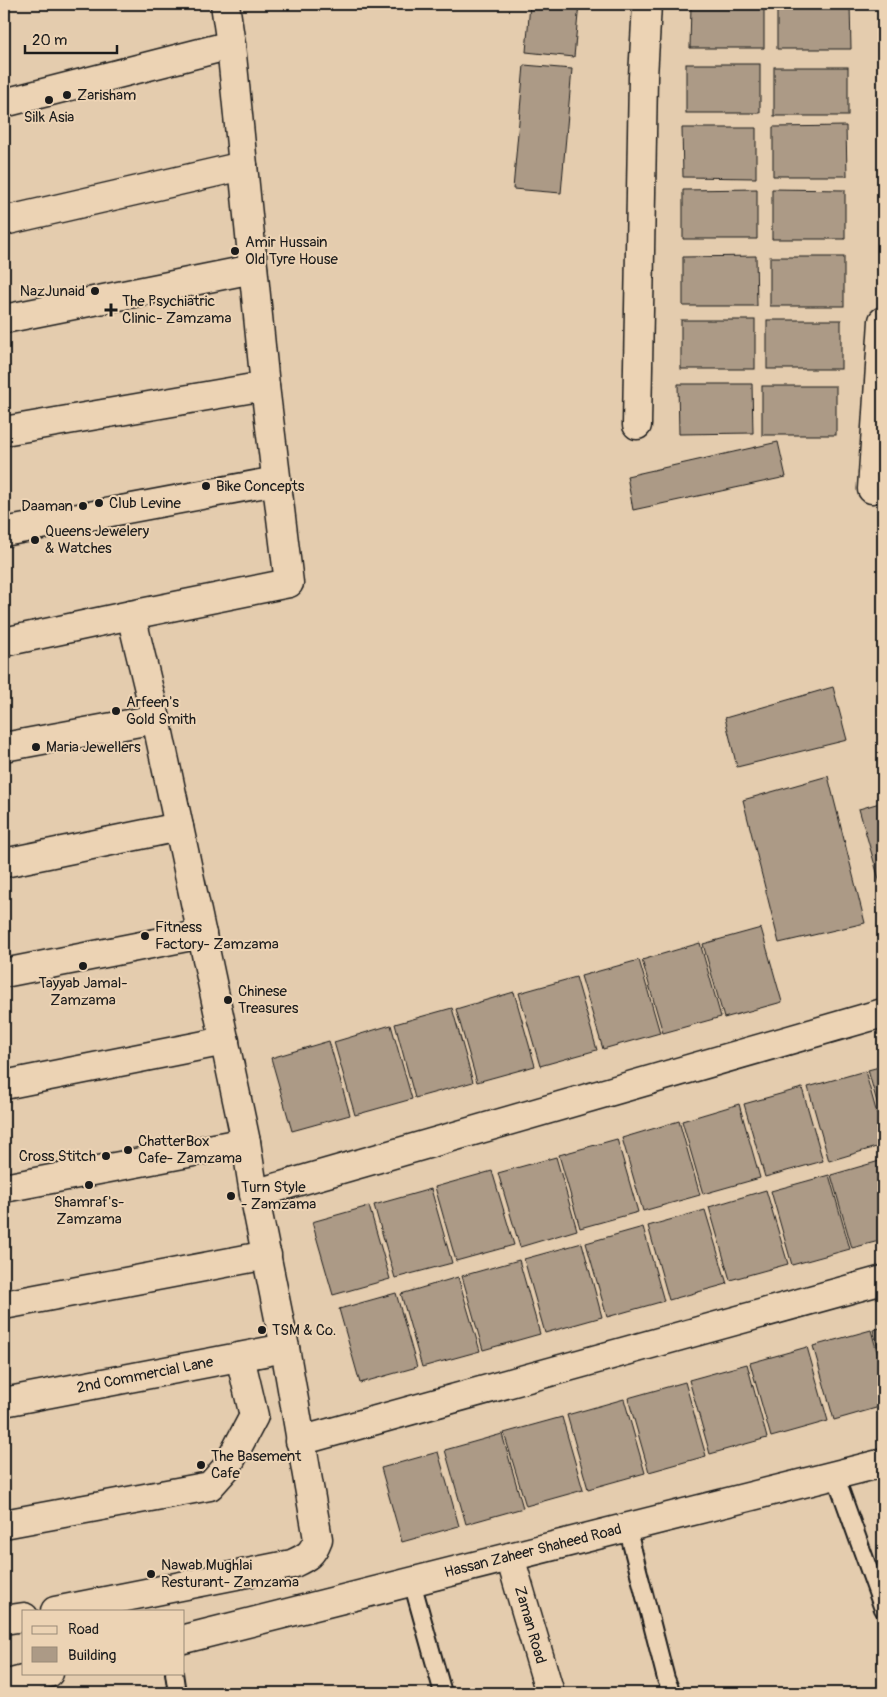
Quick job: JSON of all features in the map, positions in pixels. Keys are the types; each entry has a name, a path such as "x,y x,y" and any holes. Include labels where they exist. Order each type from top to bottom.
{"street":[{"path":"4,642 288,583 265,386 231,45 225,4"},
{"path":"637,425 643,77 647,4"},
{"path":"4,103 231,45"},
{"path":"4,221 243,166"},
{"path":"4,319 253,269"},
{"path":"883,321 872,489 883,487"},
{"path":"4,432 265,386"},
{"path":"4,532 276,481"},
{"path":"60,1610 292,1564 305,1558 313,1550 318,1539 285,1348 254,1194 246,1142 156,719 131,615"},
{"path":"4,747 156,719"},
{"path":"4,863 179,827"},
{"path":"4,973 202,934"},
{"path":"254,1194 883,1013"},
{"path":"4,1085 225,1041"},
{"path":"4,1188 246,1142"},
{"path":"4,1305 267,1255"},
{"path":"300,1441 883,1280"},
{"name":"2nd Commercial Lane","path":"4,1402 285,1348"},
{"path":"4,1524 210,1486 227,1467 254,1416 240,1357"},
{"name":"Hassan Zaheer Shaheed Road","path":"185,1639 883,1463"},
{"name":"Zaman Road","path":"510,1557 550,1693"},
{"path":"4,1620 22,1617"},
{"path":"4,1685 45,1674"}],"lane":[{"path":"835,1475 883,1609"},
{"path":"627,1527 666,1678 672,1693"},
{"path":"412,1582 443,1693"},
{"path":"174,1674 177,1693"}],"building":[{"path":"530,4 579,4 574,57 526,52"},
{"path":"691,4 764,4 764,48 690,48"},
{"path":"777,4 850,4 851,49 777,49"},
{"path":"686,64 760,64 760,113 686,113"},
{"path":"524,65 572,69 561,193 513,189"},
{"path":"774,67 848,67 848,116 774,116"},
{"path":"846,126 847,176 773,176 773,127"},
{"path":"682,128 756,128 756,178 683,177"},
{"path":"757,189 757,239 683,239 683,190"},
{"path":"772,189 845,190 845,239 772,239"},
{"path":"756,256 757,306 683,306 683,257"},
{"path":"770,257 844,257 844,306 770,306"},
{"path":"681,320 755,320 755,369 681,369"},
{"path":"767,320 841,320 841,369 767,369"},
{"path":"678,384 752,384 753,433 679,434"},
{"path":"762,386 836,386 836,435 762,435"},
{"path":"778,442 786,477 633,510 627,476"},
{"path":"833,687 847,740 737,767 725,718"},
{"path":"828,776 865,923 779,943 743,800"},
{"path":"883,802 883,882 880,883 859,809"},
{"path":"761,928 782,1002 724,1018 703,944"},
{"path":"700,943 721,1017 663,1033 642,960"},
{"path":"639,960 660,1033 603,1049 581,976"},
{"path":"576,977 597,1050 540,1066 519,993"},
{"path":"514,992 535,1066 477,1082 456,1009"},
{"path":"452,1008 473,1082 415,1098 395,1024"},
{"path":"391,1025 412,1099 355,1115 334,1042"},
{"path":"329,1041 350,1115 292,1131 271,1058"},
{"path":"883,1066 883,1124 868,1070"},
{"path":"865,1071 883,1135 883,1145 829,1161 808,1087"},
{"path":"802,1088 823,1161 765,1177 744,1104"},
{"path":"739,1104 760,1178 703,1194 682,1121"},
{"path":"679,1121 700,1195 643,1211 622,1138"},
{"path":"617,1139 638,1212 580,1228 559,1155"},
{"path":"556,1157 577,1230 520,1247 498,1173"},
{"path":"883,1160 883,1240 852,1248 831,1175"},
{"path":"492,1171 514,1245 456,1261 435,1187"},
{"path":"829,1175 850,1249 792,1265 771,1191"},
{"path":"431,1189 452,1263 395,1278 374,1205"},
{"path":"766,1190 788,1264 730,1280 709,1207"},
{"path":"369,1206 390,1279 333,1295 312,1222"},
{"path":"705,1210 727,1284 669,1300 648,1226"},
{"path":"643,1227 664,1301 607,1317 586,1243"},
{"path":"582,1243 602,1317 545,1333 524,1259"},
{"path":"519,1260 540,1334 483,1350 462,1276"},
{"path":"458,1277 480,1351 422,1367 401,1294"},
{"path":"396,1293 417,1367 360,1383 339,1309"},
{"path":"883,1327 883,1365 873,1330"},
{"path":"871,1330 883,1374 883,1406 834,1420 813,1346"},
{"path":"807,1347 828,1421 771,1437 750,1363"},
{"path":"747,1364 767,1438 710,1454 689,1380"},
{"path":"685,1382 706,1456 649,1472 628,1398"},
{"path":"624,1399 645,1473 588,1489 567,1415"},
{"path":"562,1417 583,1490 526,1506 504,1433"},
{"path":"502,1434 523,1508 466,1524 445,1450"},
{"path":"438,1452 459,1526 402,1542 381,1468"}],"place":[{"name":"Zarisham","path":"67,95"},
{"name":"Silk Asia","path":"49,100"},
{"name":"Amir Hussain Old Tyre House","path":"235,251"},
{"name":"NazJunaid","path":"95,291"},
{"name":"The Psychiatric Clinic- Zamzama","path":"111,310"},
{"name":"Bike Concepts","path":"206,486"},
{"name":"Club Levine","path":"99,503"},
{"name":"Daaman","path":"83,506"},
{"name":"Queens Jewelery & Watches","path":"35,540"},
{"name":"Arfeen's Gold Smith","path":"116,711"},
{"name":"Maria Jewellers","path":"36,747"},
{"name":"Fitness Factory- Zamzama","path":"145,936"},
{"name":"Tayyab Jamal- Zamzama","path":"83,966"},
{"name":"Chinese Treasures","path":"228,1000"},
{"name":"ChatterBox Cafe- Zamzama","path":"128,1150"},
{"name":"Cross Stitch","path":"106,1156"},
{"name":"Shamraf's- Zamzama","path":"89,1185"},
{"name":"Turn Style - Zamzama","path":"231,1196"},
{"name":"TSM & Co.","path":"262,1330"},
{"name":"The Basement Cafe","path":"201,1465"},
{"name":"Nawab Mughlai Resturant- Zamzama","path":"151,1574"}]}
